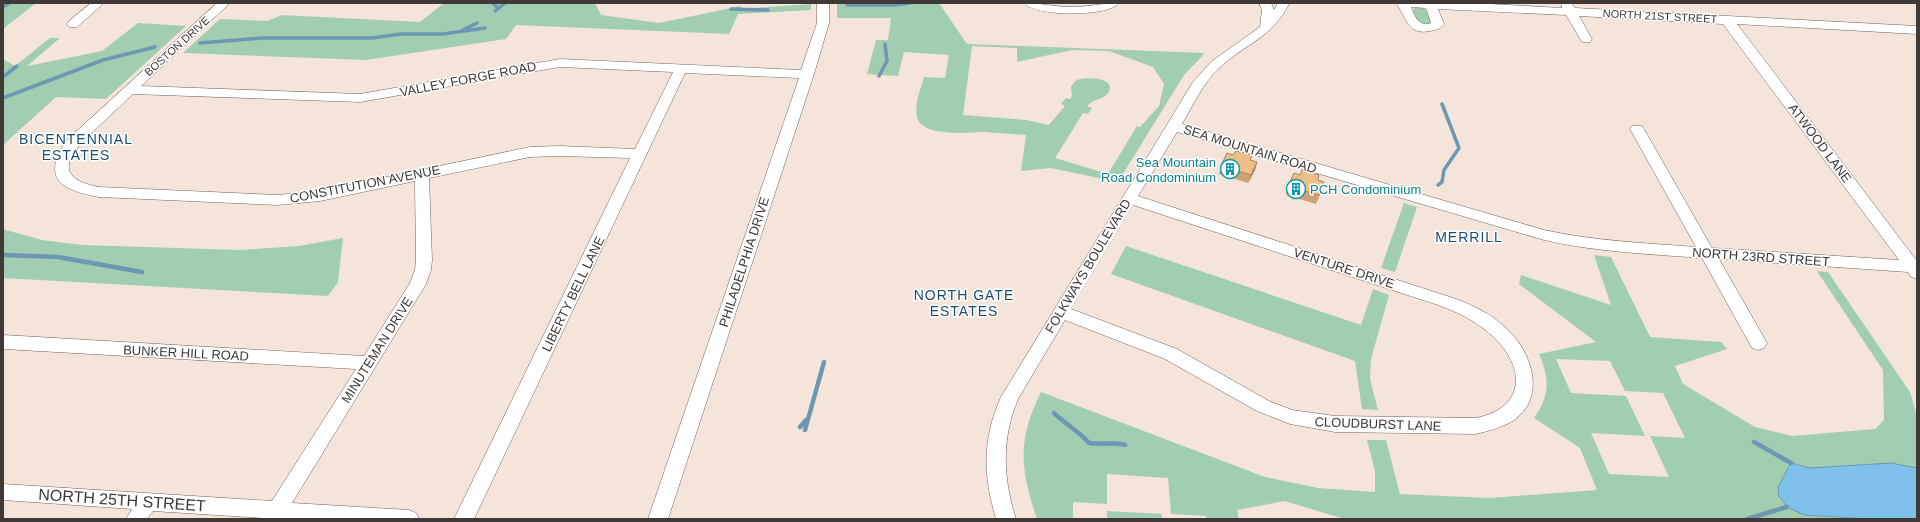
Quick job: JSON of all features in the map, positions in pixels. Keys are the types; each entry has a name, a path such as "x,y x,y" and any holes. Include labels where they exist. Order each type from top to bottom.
{"street":[{"path":"73,24 98,3"},
{"name":"BOSTON DRIVE","path":"130,90 224,3"},
{"name":"PHILADELPHIA DRIVE","path":"658,519 822,27 823,3"},
{"path":"1030,3 1044,7 1073,10 1095,8 1113,3"},
{"path":"1266,28 1268,13 1266,3 1284,3"},
{"name":"FOLKWAYS BOULEVARD","path":"1006,519 998,498 995,474 996,447 1000,423 1010,397 1198,85 1208,71 1230,54 1256,38 1276,17 1284,3"},
{"path":"1403,3 1411,22 1417,26 1425,28 1433,27 1438,24 1431,4"},
{"name":"NORTH 21ST STREET","path":"1403,3 1567,7 1727,20 1917,30"},
{"path":"1567,7 1586,39"},
{"name":"ATWOOD LANE","path":"1727,20 1916,269"},
{"name":"VALLEY FORGE ROAD","path":"130,90 354,98 389,94 546,64 564,63 806,74"},
{"name":"LIBERTY BELL LANE","path":"464,519 681,68"},
{"name":"CONSTITUTION AVENUE","path":"130,90 66,150 62,160 61,170 65,178 73,185 86,190 99,192 278,200 308,198 535,152 640,154"},
{"name":"SEA MOUNTAIN ROAD","path":"1173,126 1544,236 1605,246"},
{"path":"1637,129 1758,343"},
{"name":"MINUTEMAN DRIVE","path":"277,510 412,296 421,277 424,260 422,174"},
{"name":"VENTURE DRIVE","path":"1130,199 1444,301 1472,312 1493,326 1510,343 1523,364 1526,380"},
{"name":"NORTH 23RD STREET","path":"1605,246 1916,269"},
{"name":"CLOUDBURST LANE","path":"1061,312 1161,349 1181,358 1263,406 1286,416 1312,422 1347,424 1485,425 1498,422 1516,409 1523,396 1526,380"},
{"name":"BUNKER HILL ROAD","path":"3,342 369,363"},
{"name":"NORTH 25TH STREET","path":"3,492 409,519"},
{"path":"136,519 148,502"}],"green space":[{"path":"3,3 36,3 3,29"},
{"path":"444,3 595,3 601,15 659,23 741,6 740,9 811,4 811,10 738,14 729,34 516,25 506,39 366,60 183,53 220,19 267,21 282,15 420,22"},
{"path":"837,3 939,3 967,44 1205,53 1184,75 1118,182 1051,168 1021,171 1026,135 937,131 921,124 917,117 916,107 924,77 945,78 949,55 904,52 898,76 867,74 876,40 888,40 891,18 837,18","holes":["972,46 1017,48 1017,62 1072,50 1109,51 1153,67 1164,84 1159,106 1140,127 1137,126 1108,174 1055,158 1083,113 1088,114 1092,108 1087,106 1090,103 1104,97 1108,93 1110,88 1104,81 1092,78 1079,79 1075,81 1071,87 1072,96 1070,99 1066,98 1061,104 1065,106 1049,125 1026,120 963,115"]},
{"path":"1415,7 1422,7 1427,11 1431,23 1424,24 1419,21 1413,10"},
{"path":"138,23 186,26 106,99 56,97 3,145 3,59 15,66 50,38 60,38 27,66 102,51"},
{"path":"1404,203 1417,207 1395,272 1381,268"},
{"path":"3,228 42,240 82,245 240,250 299,246 343,238 338,282 328,296 3,278"},
{"path":"1126,246 1361,325 1373,289 1389,295 1371,359 1370,379 1378,410 1362,409 1355,361 1111,274"},
{"path":"1594,255 1611,257 1650,337 1721,342 1727,349 1675,366 1683,384 1755,427 1792,436 1875,429 1884,420 1883,370 1817,271 1828,272 1910,392 1917,416 1917,519 1344,519 1285,501 1237,510 1239,519 1206,519 1206,516 1171,514 1168,478 1107,474 1107,504 1073,502 1073,519 1037,519 1027,485 1024,469 1024,455 1028,425 1033,409 1041,392 1265,477 1318,488 1375,492 1375,471 1367,440 1386,440 1400,494 1489,498 1597,490 1580,448 1534,418 1543,402 1547,387 1543,363 1539,354 1596,342 1519,284 1521,275 1611,305","holes":["1556,359 1610,361 1625,391 1663,393 1685,438 1650,436 1669,477 1609,474 1591,433 1645,436 1626,396 1571,393"]},
{"path":"1107,511 1162,514 1162,519 1107,519"}],"water":[{"path":"1791,463 1810,468 1891,463 1917,468 1917,519 1870,519 1804,515 1787,507 1779,496 1778,487"}],"building":[{"path":"1236,151 1252,155 1250,160 1257,162 1251,175 1221,166 1227,153 1233,155"},
{"path":"1302,170 1319,175 1318,180 1324,182 1319,195 1288,186 1294,173 1300,175"}],"waterway":[{"path":"3,7 9,3"},
{"path":"493,3 498,8"},
{"path":"495,11 505,3"},
{"path":"847,5 894,5 910,3"},
{"path":"731,9 768,10"},
{"path":"463,30 477,23"},
{"path":"200,43 262,38 372,38 401,34 443,34 485,28"},
{"path":"879,76 887,61 885,44"},
{"path":"3,98 103,60 155,47"},
{"path":"3,77 17,66"},
{"path":"1438,185 1442,182 1444,170 1459,148 1442,104"},
{"path":"3,255 58,257 142,272"},
{"path":"805,430 824,362"},
{"path":"1054,413 1089,443 1125,445"},
{"path":"800,427 806,420"},
{"path":"1754,442 1791,463"},
{"path":"1747,519 1787,507"}],"place":[{"name":"Sea Mountain Road Condominium","path":"1230,169"},
{"name":"PCH Condominium","path":"1296,189"}],"district":[{"name":"BICENTENNIAL ESTATES","path":"76,148"},
{"name":"MERRILL","path":"1469,237"},
{"name":"NORTH GATE ESTATES","path":"964,304"}]}
